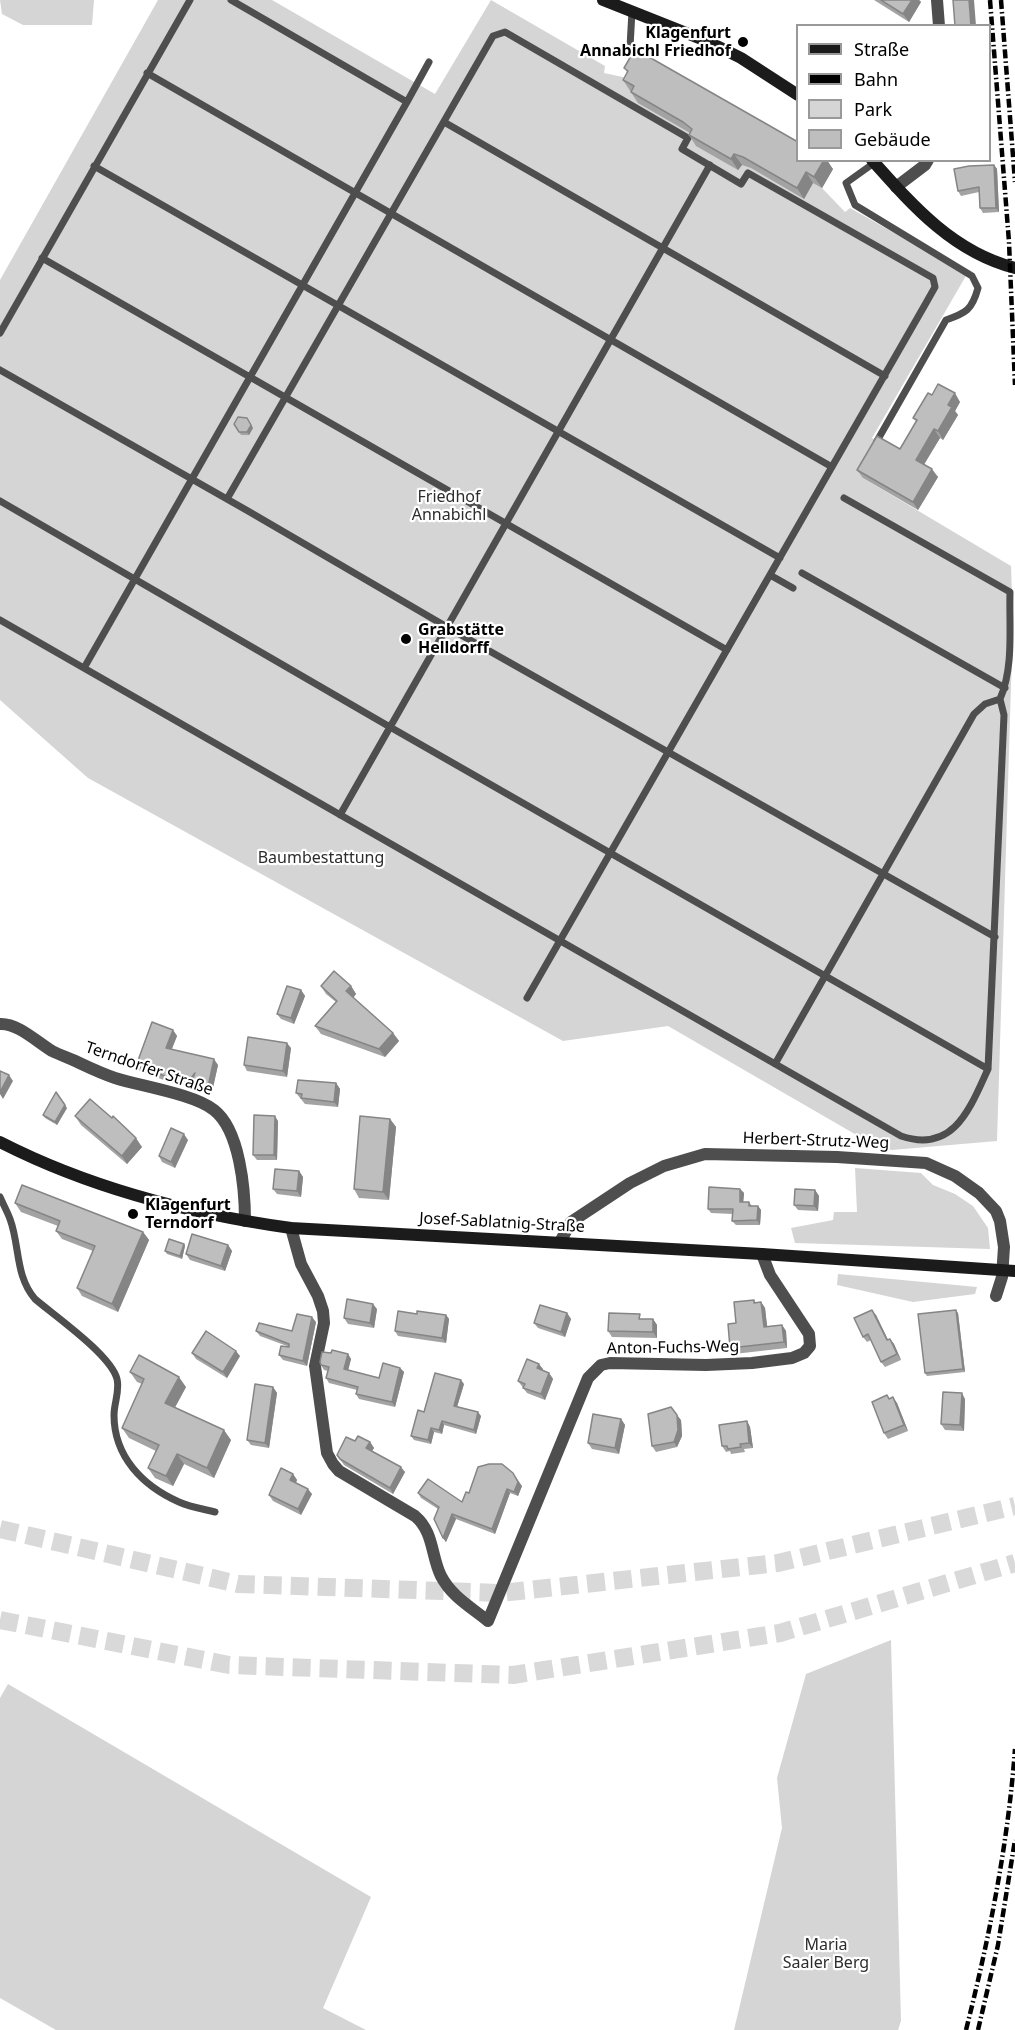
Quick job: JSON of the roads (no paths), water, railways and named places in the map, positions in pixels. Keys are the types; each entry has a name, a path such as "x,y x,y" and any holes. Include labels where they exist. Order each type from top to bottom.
{"main road":[{"path":"603,0 709,42 741,58 796,94"},
{"path":"873,162 915,208 948,235 961,244 1015,268"},
{"name":"Josef-Sablatnig-Straße","path":"0,1142 27,1156 96,1183 138,1196 245,1221 291,1228 560,1242 1015,1271"}],"street":[{"path":"937,0 939,24"},
{"path":"896,187 927,162"},
{"name":"Terndorfer Straße","path":"0,1024 15,1028 54,1052 113,1077 195,1100 214,1110 226,1124 233,1139 241,1175 245,1221"},
{"name":"Herbert-Strutz-Weg","path":"560,1242 571,1222 630,1183 664,1166 705,1154 837,1157 926,1163 955,1176 979,1193 996,1211 1004,1247 1002,1277 996,1296"},
{"name":"Anton-Fuchs-Weg","path":"291,1228 301,1264 318,1296 323,1311 324,1323 315,1366 327,1453 339,1471 415,1516 424,1524 440,1575 458,1599 488,1621 588,1378 601,1365 610,1363 705,1365 772,1360 792,1358 804,1353 810,1346 809,1334 770,1275 762,1254"}],"lane":[{"path":"0,333 190,0"},
{"path":"231,0 407,102"},
{"path":"630,47 632,11"},
{"path":"227,499 493,36 505,32 688,138 682,149 741,184 748,173 933,278 934,287 885,376 527,998"},
{"path":"84,668 429,62"},
{"path":"147,73 832,467"},
{"path":"444,122 885,376"},
{"path":"873,162 846,183 855,205 972,276 978,288 975,301 965,313 946,320 877,441"},
{"path":"340,815 710,165"},
{"path":"94,166 780,558"},
{"path":"42,258 727,650"},
{"path":"0,370 447,627 995,937"},
{"path":"0,620 901,1136 914,1141 933,1139 957,1126 970,1107 988,1069 1004,715 1000,699 1005,688 1008,665 1010,592 844,498"},
{"path":"0,501 988,1069"},
{"path":"802,573 1005,688"},
{"path":"770,575 793,588"},
{"path":"775,1064 974,714 985,704 1000,699"},
{"path":"0,1197 10,1220 21,1276 27,1290 93,1347 117,1378 114,1415 118,1442 135,1473 157,1490 180,1502 214,1512"}],"tunnel":[{"path":"0,1529 238,1584 501,1593 778,1563 1015,1506"},
{"path":"0,1620 229,1665 513,1675 780,1633 1015,1563"}],"railway":[{"path":"990,0 1009,242 1015,385"},
{"path":"1001,0 1015,182"},
{"path":"966,2030 996,1891 1008,1820 1015,1749"},
{"path":"978,2030 998,1945 1015,1840"}],"place":[{"name":"Klagenfurt Annabichl Friedhof","path":"743,42"},
{"name":"Grabstätte Helldorff","path":"406,639"},
{"name":"Klagenfurt Terndorf","path":"133,1214"}],"park label":[{"name":"Friedhof Annabichl","path":"449,506"},
{"name":"Baumbestattung","path":"321,858"},
{"name":"Maria Saaler Berg","path":"826,1954"}]}
